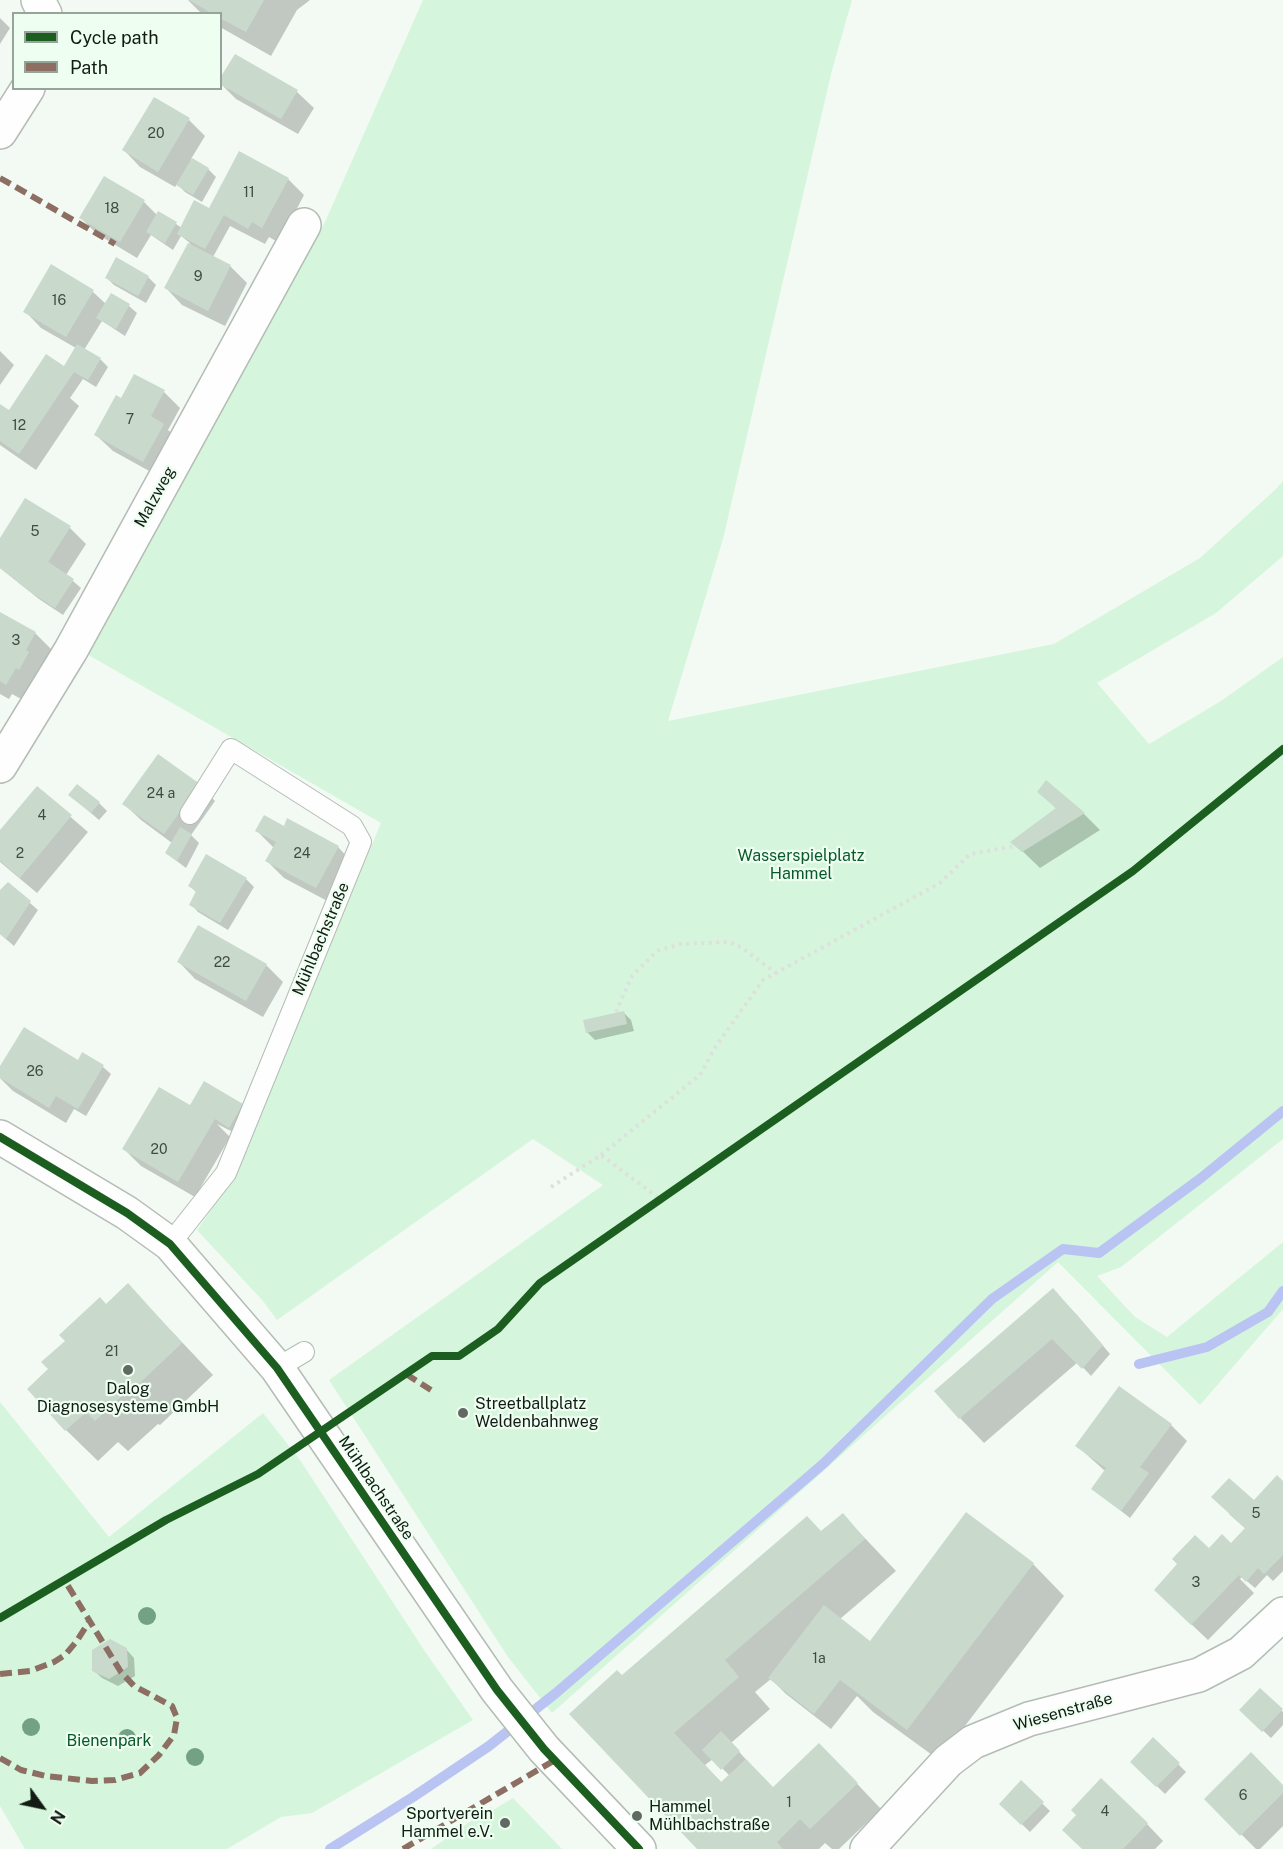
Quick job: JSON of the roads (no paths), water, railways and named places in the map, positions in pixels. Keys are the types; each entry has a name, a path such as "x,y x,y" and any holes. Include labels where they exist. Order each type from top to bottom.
{"street":[{"path":"0,132 27,90"},
{"name":"Malzweg","path":"0,766 71,650 304,225"},
{"name":"Mühlbachstraße","path":"0,1137 127,1213 170,1244 291,1360 497,1690 544,1749 639,1849"},
{"name":"Wiesenstraße","path":"867,1849 948,1761 973,1742 1029,1719 1199,1675 1241,1653 1283,1614"}],"lane":[{"name":"Mühlbachstraße","path":"170,1244 226,1173 361,842 352,826 231,749 190,814"}],"waterway":[{"path":"330,1849 489,1746 556,1693 823,1464 992,1299 1063,1249 1099,1253 1201,1178 1283,1111"},
{"path":"1139,1364 1207,1347 1268,1312 1283,1291"}],"place":[{"name":"Dalog Diagnosesysteme GmbH","path":"128,1370"},
{"name":"Streetballplatz Weldenbahnweg","path":"463,1413"},
{"name":"Hammel Mühlbachstraße","path":"637,1816"},
{"name":"Sportverein Hammel e.V.","path":"505,1823"}],"park label":[{"name":"Wasserspielplatz Hammel","path":"801,865"},
{"name":"Bienenpark","path":"109,1741"}]}
